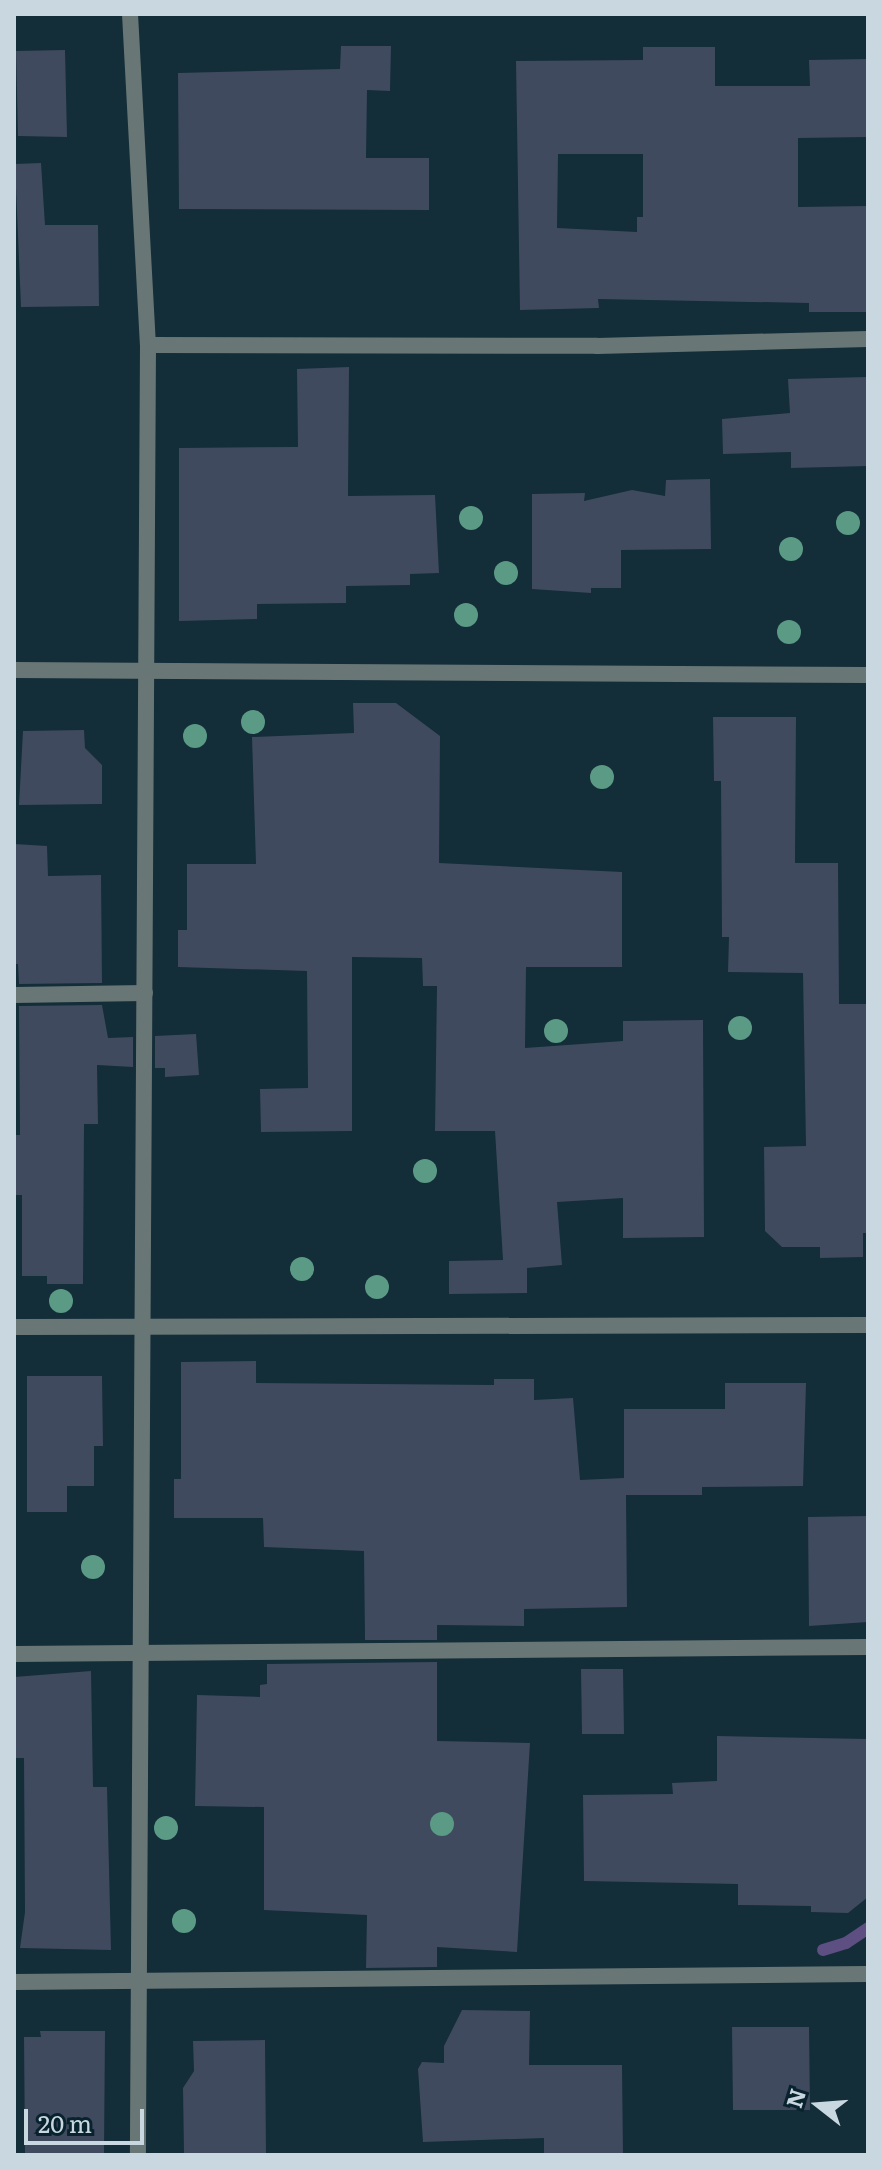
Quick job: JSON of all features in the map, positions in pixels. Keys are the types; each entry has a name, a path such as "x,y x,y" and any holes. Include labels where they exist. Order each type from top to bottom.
{"street":[{"path":"130,14 148,345 138,2155"},
{"path":"148,345 597,346 868,339"},
{"path":"14,670 146,667 868,675"},
{"path":"14,995 145,993"},
{"path":"14,1327 868,1325"},
{"path":"14,1654 868,1647"},
{"path":"14,1982 139,1977 868,1974"}],"building":[{"path":"341,46 391,46 390,91 367,90 366,158 429,158 429,210 179,209 178,73 340,69"},
{"path":"643,47 715,47 715,86 810,86 809,60 868,59 868,137 798,138 798,207 868,206 868,312 809,312 809,303 598,299 599,308 520,310 516,61 643,60","holes":["558,154 643,154 643,217 637,217 637,232 557,228"]},
{"path":"65,50 67,137 18,136 16,51"},
{"path":"41,163 45,225 98,225 99,306 21,307 15,164"},
{"path":"349,367 348,496 435,495 439,573 410,574 410,585 346,586 346,603 257,604 257,619 179,621 179,448 298,447 297,369"},
{"path":"868,377 868,466 791,468 791,452 723,454 722,419 790,413 788,379"},
{"path":"710,479 711,549 621,550 621,588 591,588 591,593 532,589 532,494 585,493 584,501 632,490 665,496 666,480"},
{"path":"353,703 396,703 440,736 439,863 622,872 622,967 526,967 525,1048 623,1041 623,1021 703,1020 704,1237 623,1238 623,1198 557,1202 562,1265 527,1268 527,1293 449,1294 449,1261 503,1260 495,1131 435,1131 437,986 423,986 422,958 352,957 352,1131 261,1132 260,1089 308,1088 307,971 178,967 178,930 187,930 187,864 256,864 252,737 354,733"},
{"path":"713,717 796,717 795,863 838,863 839,1004 868,1004 868,1233 863,1233 863,1257 820,1258 820,1247 782,1247 765,1231 764,1147 806,1146 803,973 728,972 729,937 722,937 721,781 714,781"},
{"path":"84,730 85,748 102,765 102,804 19,805 23,731"},
{"path":"14,844 47,846 48,876 101,875 102,983 19,984 18,964 14,964"},
{"path":"102,1005 108,1038 133,1037 133,1067 97,1065 98,1124 84,1124 83,1284 47,1284 47,1276 22,1276 22,1195 14,1195 14,1135 20,1135 19,1006"},
{"path":"196,1034 199,1075 165,1077 165,1068 155,1068 155,1036"},
{"path":"256,1361 256,1383 494,1385 494,1379 534,1379 534,1400 573,1398 580,1480 624,1478 624,1409 725,1409 725,1383 806,1383 803,1486 702,1487 702,1495 626,1495 627,1607 524,1609 524,1626 437,1625 437,1640 365,1640 364,1551 264,1547 263,1518 174,1518 174,1479 181,1479 181,1362"},
{"path":"27,1376 102,1376 103,1446 94,1446 94,1486 67,1486 67,1512 27,1512"},
{"path":"868,1516 868,1622 809,1626 808,1517"},
{"path":"437,1662 437,1741 530,1743 517,1952 437,1947 437,1967 366,1968 367,1915 264,1910 264,1807 195,1806 197,1695 260,1697 260,1685 267,1684 267,1664"},
{"path":"581,1669 623,1669 624,1734 582,1734"},
{"path":"91,1671 93,1787 107,1787 111,1950 20,1948 25,1912 24,1758 14,1758 14,1677"},
{"path":"717,1736 868,1739 868,1897 848,1913 811,1912 811,1906 738,1905 738,1884 584,1881 583,1795 673,1794 672,1783 717,1781"},
{"path":"462,2010 530,2011 529,2065 622,2065 623,2155 544,2155 544,2138 423,2142 418,2069 422,2062 444,2063 444,2046"},
{"path":"732,2027 809,2027 810,2110 733,2110"},
{"path":"40,2031 105,2031 104,2155 25,2155 24,2037 41,2037"},
{"path":"265,2040 266,2155 184,2154 183,2088 194,2071 193,2041"}],"waterway":[{"path":"823,1950 846,1943 868,1928"}]}
